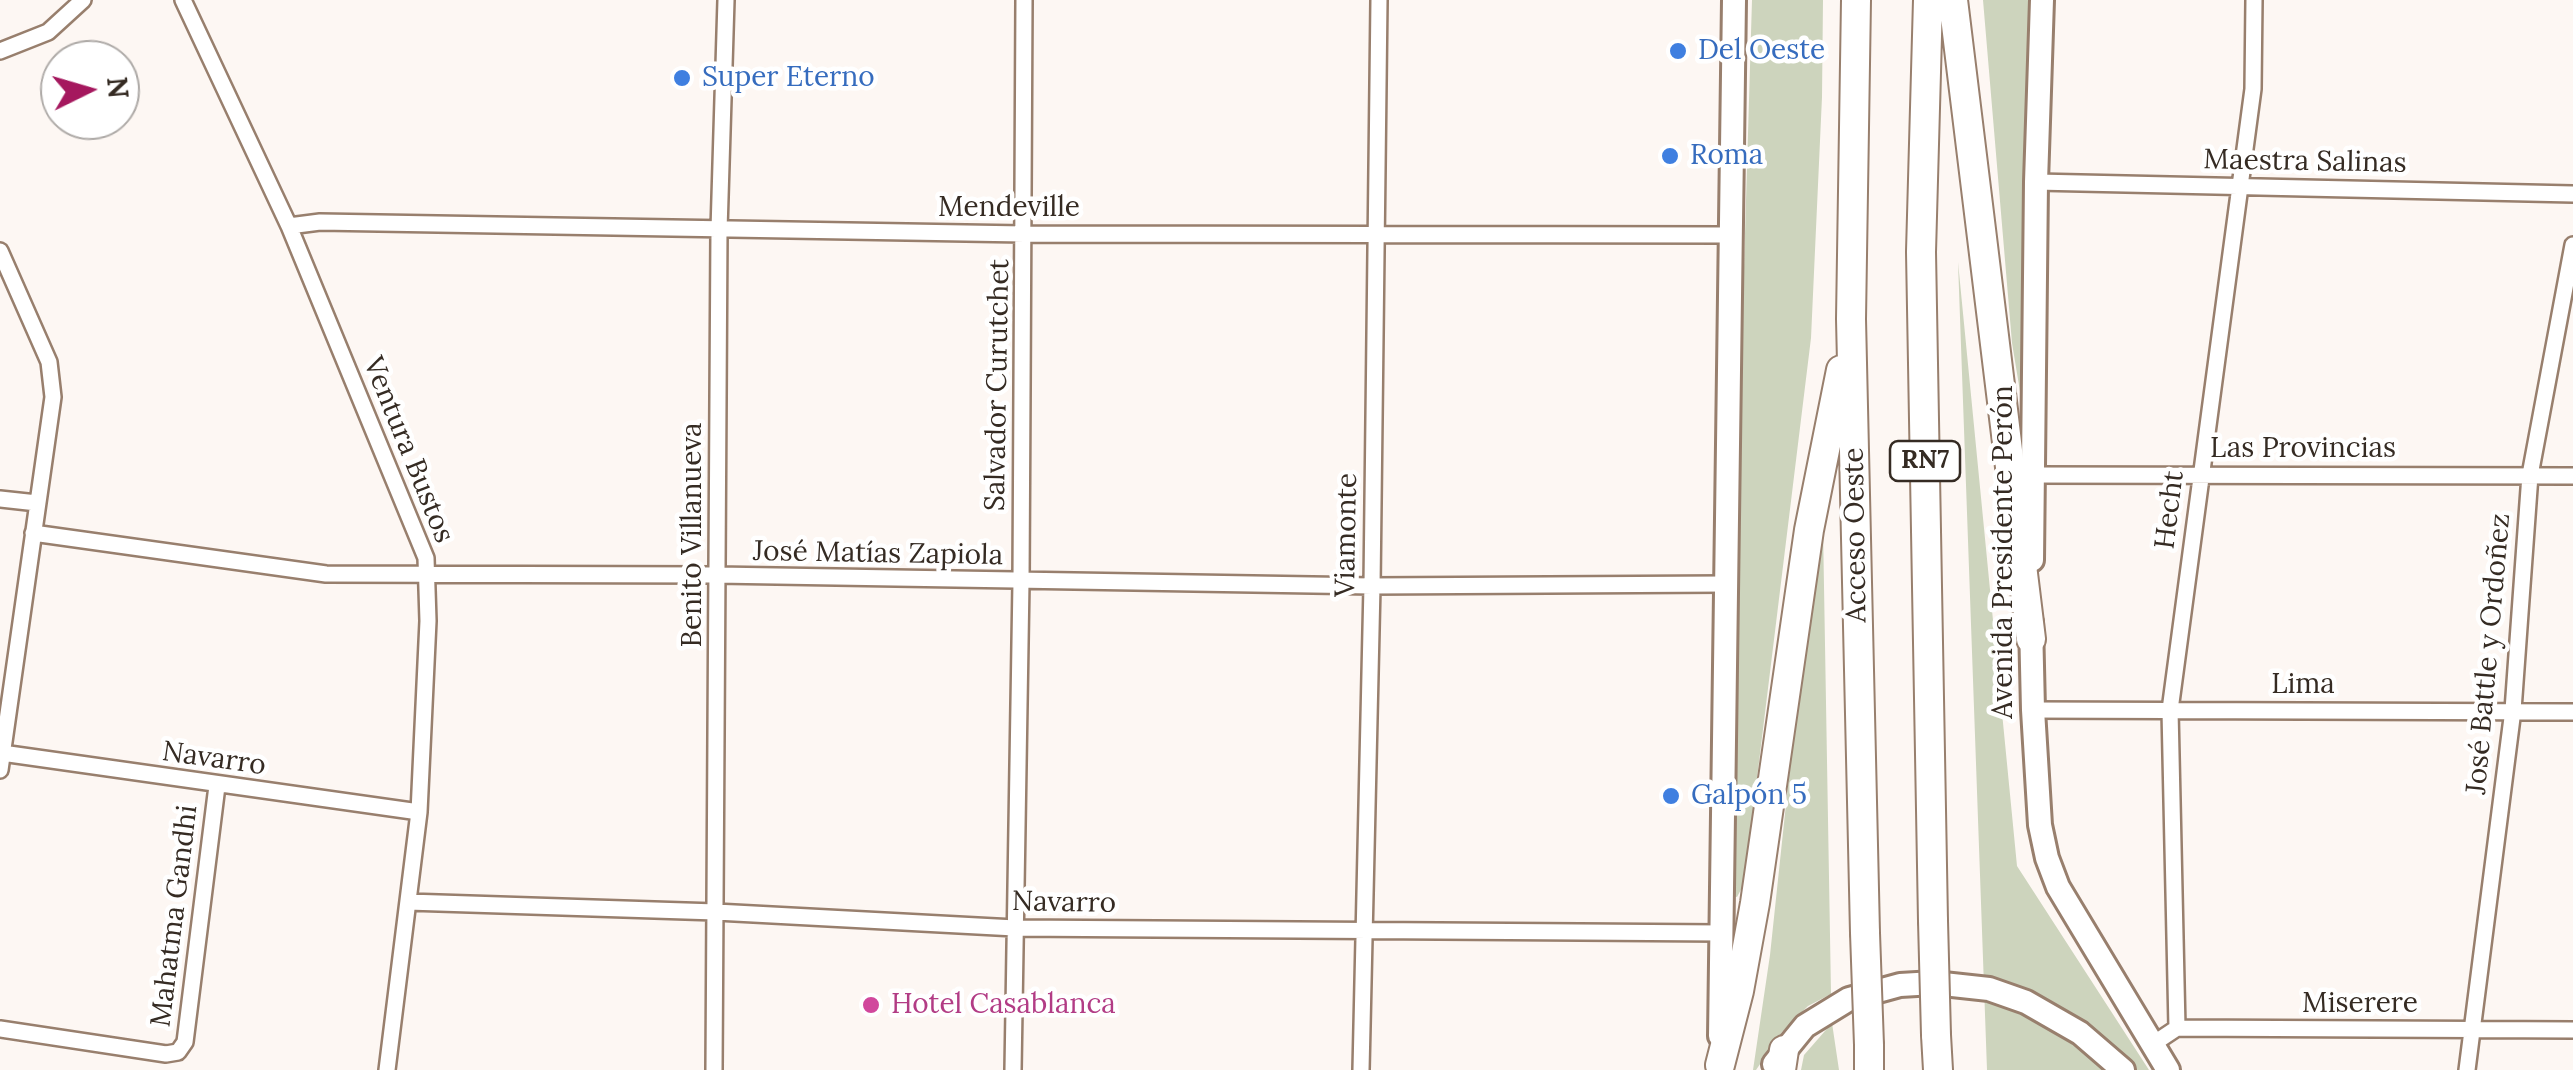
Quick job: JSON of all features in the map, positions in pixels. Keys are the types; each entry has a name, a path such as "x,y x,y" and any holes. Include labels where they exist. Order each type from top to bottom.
{"highway":[{"name":"Acceso Oeste","path":"1856,0 1851,319 1869,1058"},
{"name":"RN7","path":"1928,0 1921,252 1938,1070"},
{"path":"1953,0 2032,638"},
{"path":"1720,1068 1755,903 1809,530 1851,319"}],"street":[{"path":"0,52 48,32 82,0"},
{"name":"Ventura Bustos","path":"183,0 290,226 422,544 427,575 420,812 387,1070"},
{"name":"Benito Villanueva","path":"714,1070 719,230 726,0"},
{"name":"Salvador Curutchet","path":"1013,1070 1024,0"},
{"name":"Viamonte","path":"1361,1070 1380,0"},
{"path":"1720,1068 1734,0"},
{"name":"Avenida Presidente Perón","path":"2042,0 2032,475 2033,710 2040,825 2058,887 2168,1070"},
{"name":"Hecht","path":"2177,1028 2170,710 2253,89 2254,0"},
{"name":"Maestra Salinas","path":"2036,182 2573,194"},
{"name":"Mendeville","path":"290,226 320,222 1024,234 1729,235"},
{"name":"José Battle y Ordoñez","path":"2466,1070 2513,710 2530,475 2573,245"},
{"path":"0,251 49,362 53,397 1,762"},
{"name":"Las Provincias","path":"2032,475 2573,476"},
{"path":"0,499 37,503"},
{"name":"José Matías Zapiola","path":"32,533 326,574 717,575 1372,586 1725,584"},
{"name":"Lima","path":"2033,710 2573,712"},
{"name":"Navarro","path":"1,762 420,812"},
{"name":"Mahatma Gandhi","path":"0,1029 166,1054 178,1052 184,1042 217,786"},
{"name":"Navarro","path":"408,902 716,912 1015,928 1720,933"},
{"path":"1779,1063 1814,1019 1862,994 1900,985 1954,984 1990,989 2042,1009 2123,1070"},
{"path":"2152,1044 2177,1028"},
{"name":"Miserere","path":"2177,1028 2573,1030"}],"green space":[{"path":"1752,0 1823,0 1822,97 1811,338 1744,884 1737,897 1733,896 1741,367"},
{"path":"1983,0 2035,0 2026,428 2012,343"},
{"path":"1958,262 2017,866 2149,1070 1987,1070"},
{"path":"1823,528 1831,994 1808,1006 1753,1070 1770,955 1805,625"},
{"path":"1832,1023 1839,1070 1801,1070 1804,1055"}],"place":[{"name":"Del Oeste","path":"1678,51"},
{"name":"Super Eterno","path":"682,78"},
{"name":"Roma","path":"1670,156"},
{"name":"Galpón 5","path":"1671,796"},
{"name":"Hotel Casablanca","path":"871,1005"}]}
